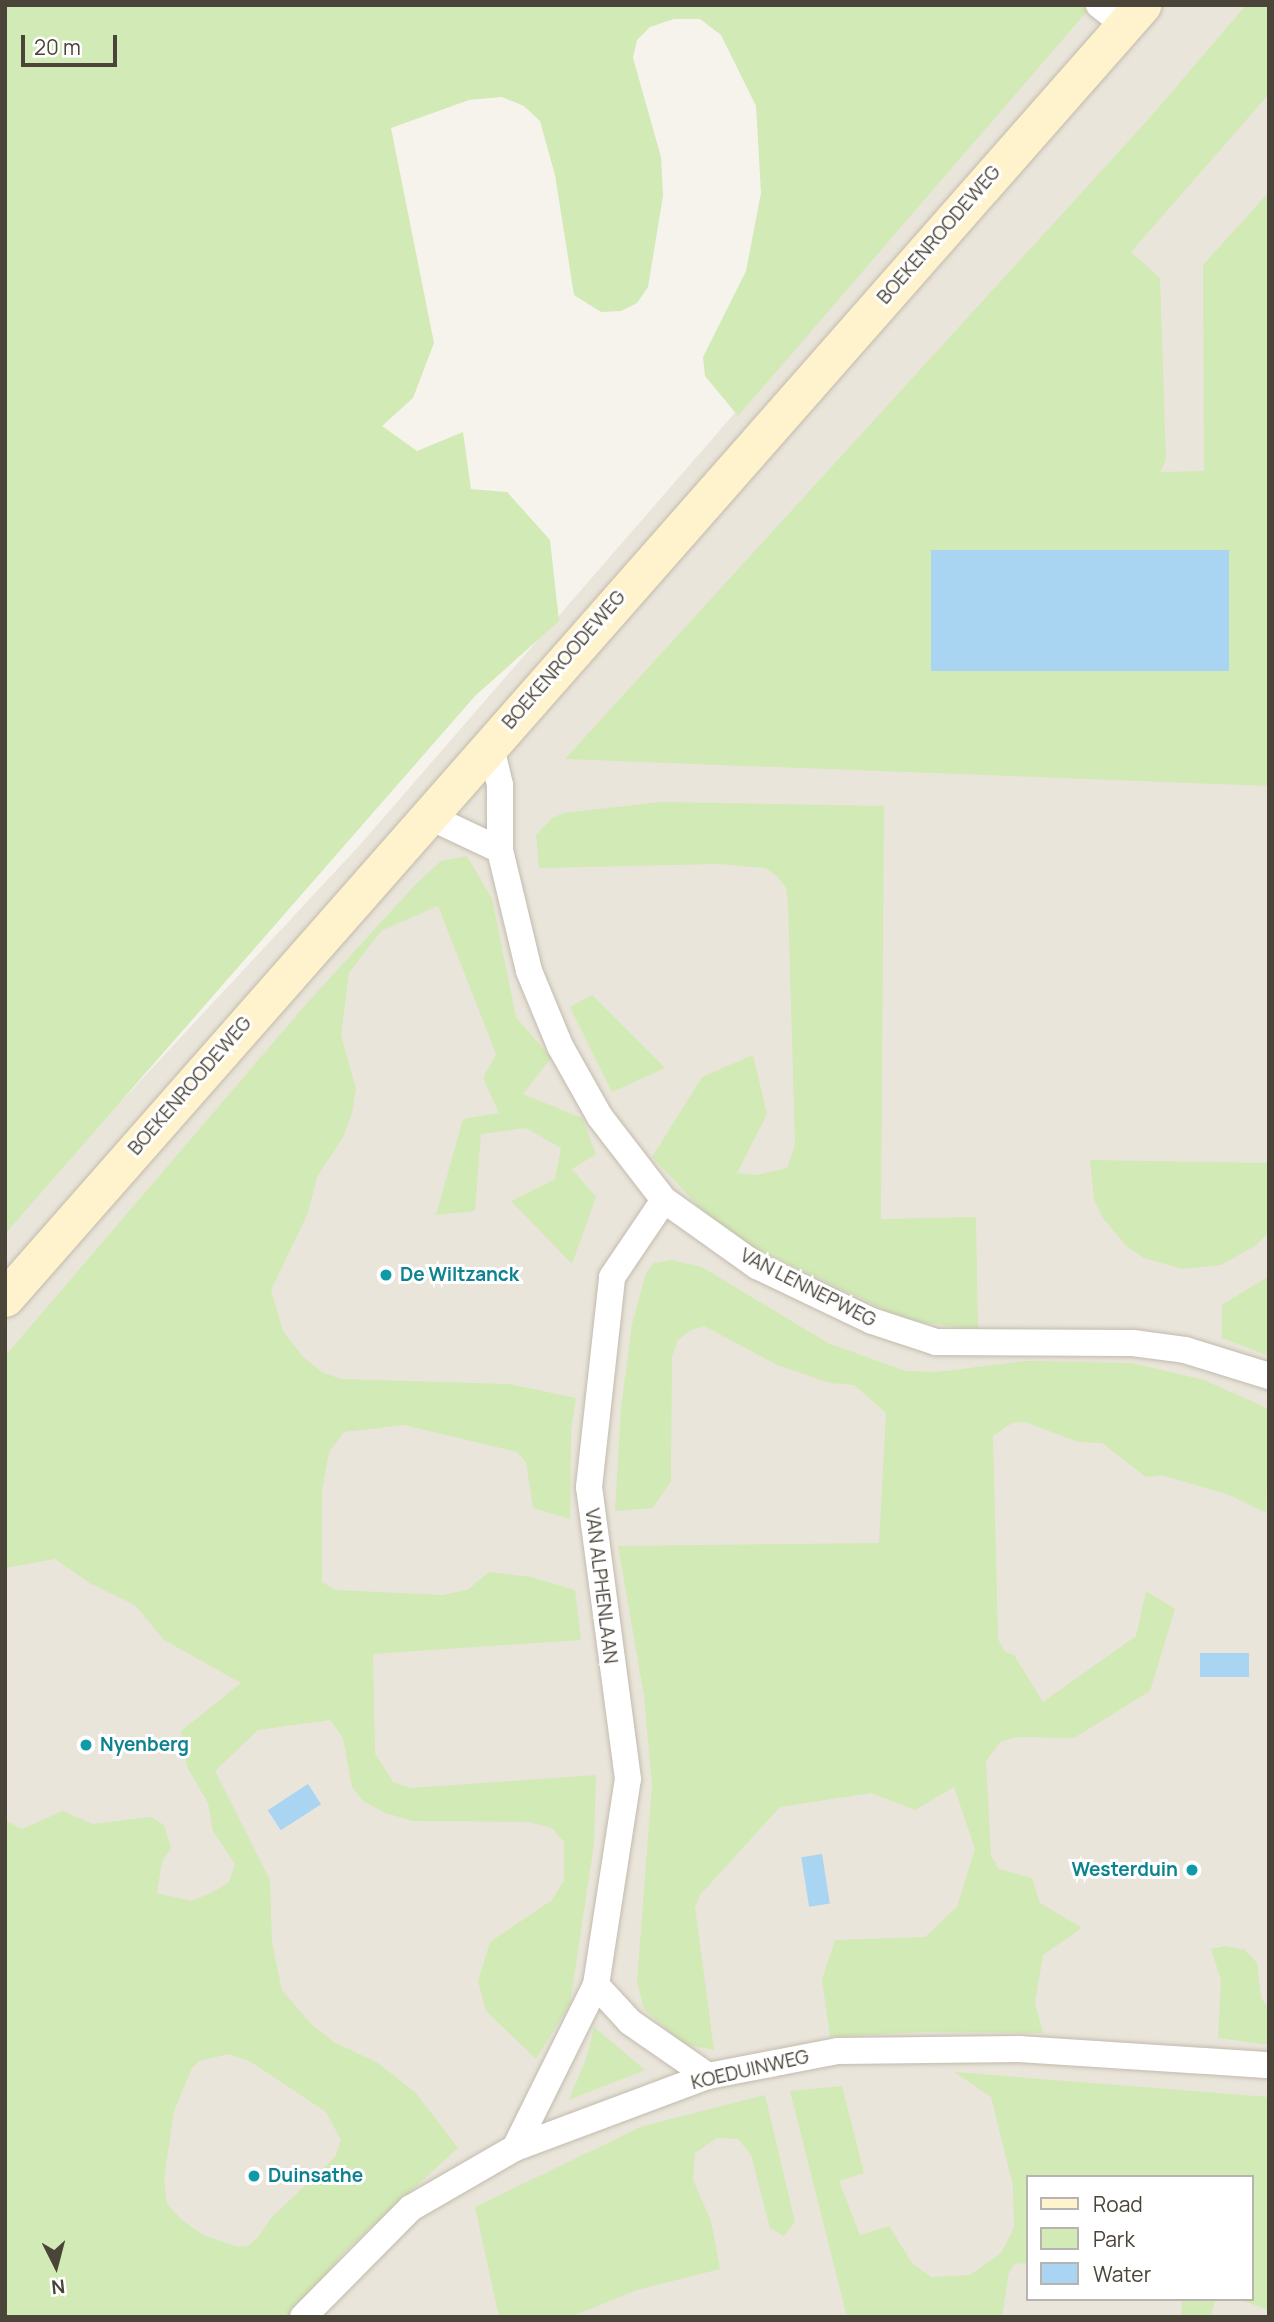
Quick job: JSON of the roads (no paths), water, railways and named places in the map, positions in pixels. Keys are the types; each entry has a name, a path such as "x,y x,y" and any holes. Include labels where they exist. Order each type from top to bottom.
{"main road":[{"name":"BOEKENROODEWEG","path":"5,1298 490,743 1122,12"}],"street":[{"name":"VAN LENNEPWEG","path":"490,743 500,785 500,850 529,971 560,1046 600,1117 664,1200 757,1266 901,1334 971,1345 1133,1343 1185,1350 1269,1376"},
{"path":"426,815 500,850"},
{"name":"VAN ALPHENLAAN","path":"515,2148 596,1985 628,1779 589,1487 612,1277 664,1200"},
{"path":"596,1985 630,2022 708,2076"},
{"name":"KOEDUINWEG","path":"303,2317 411,2208 515,2148 708,2076 838,2051 1019,2049 1269,2065"}],"water":[{"path":"931,550 1229,550 1229,671 931,671"},
{"path":"1200,1653 1249,1653 1249,1677 1200,1677"},
{"path":"308,1784 321,1804 281,1830 268,1810"},
{"path":"822,1854 830,1903 809,1907 801,1857"}],"place":[{"name":"De Wiltzanck","path":"386,1275"},
{"name":"Nyenberg","path":"86,1745"},
{"name":"Westerduin","path":"1192,1870"},
{"name":"Duinsathe","path":"254,2176"}]}
